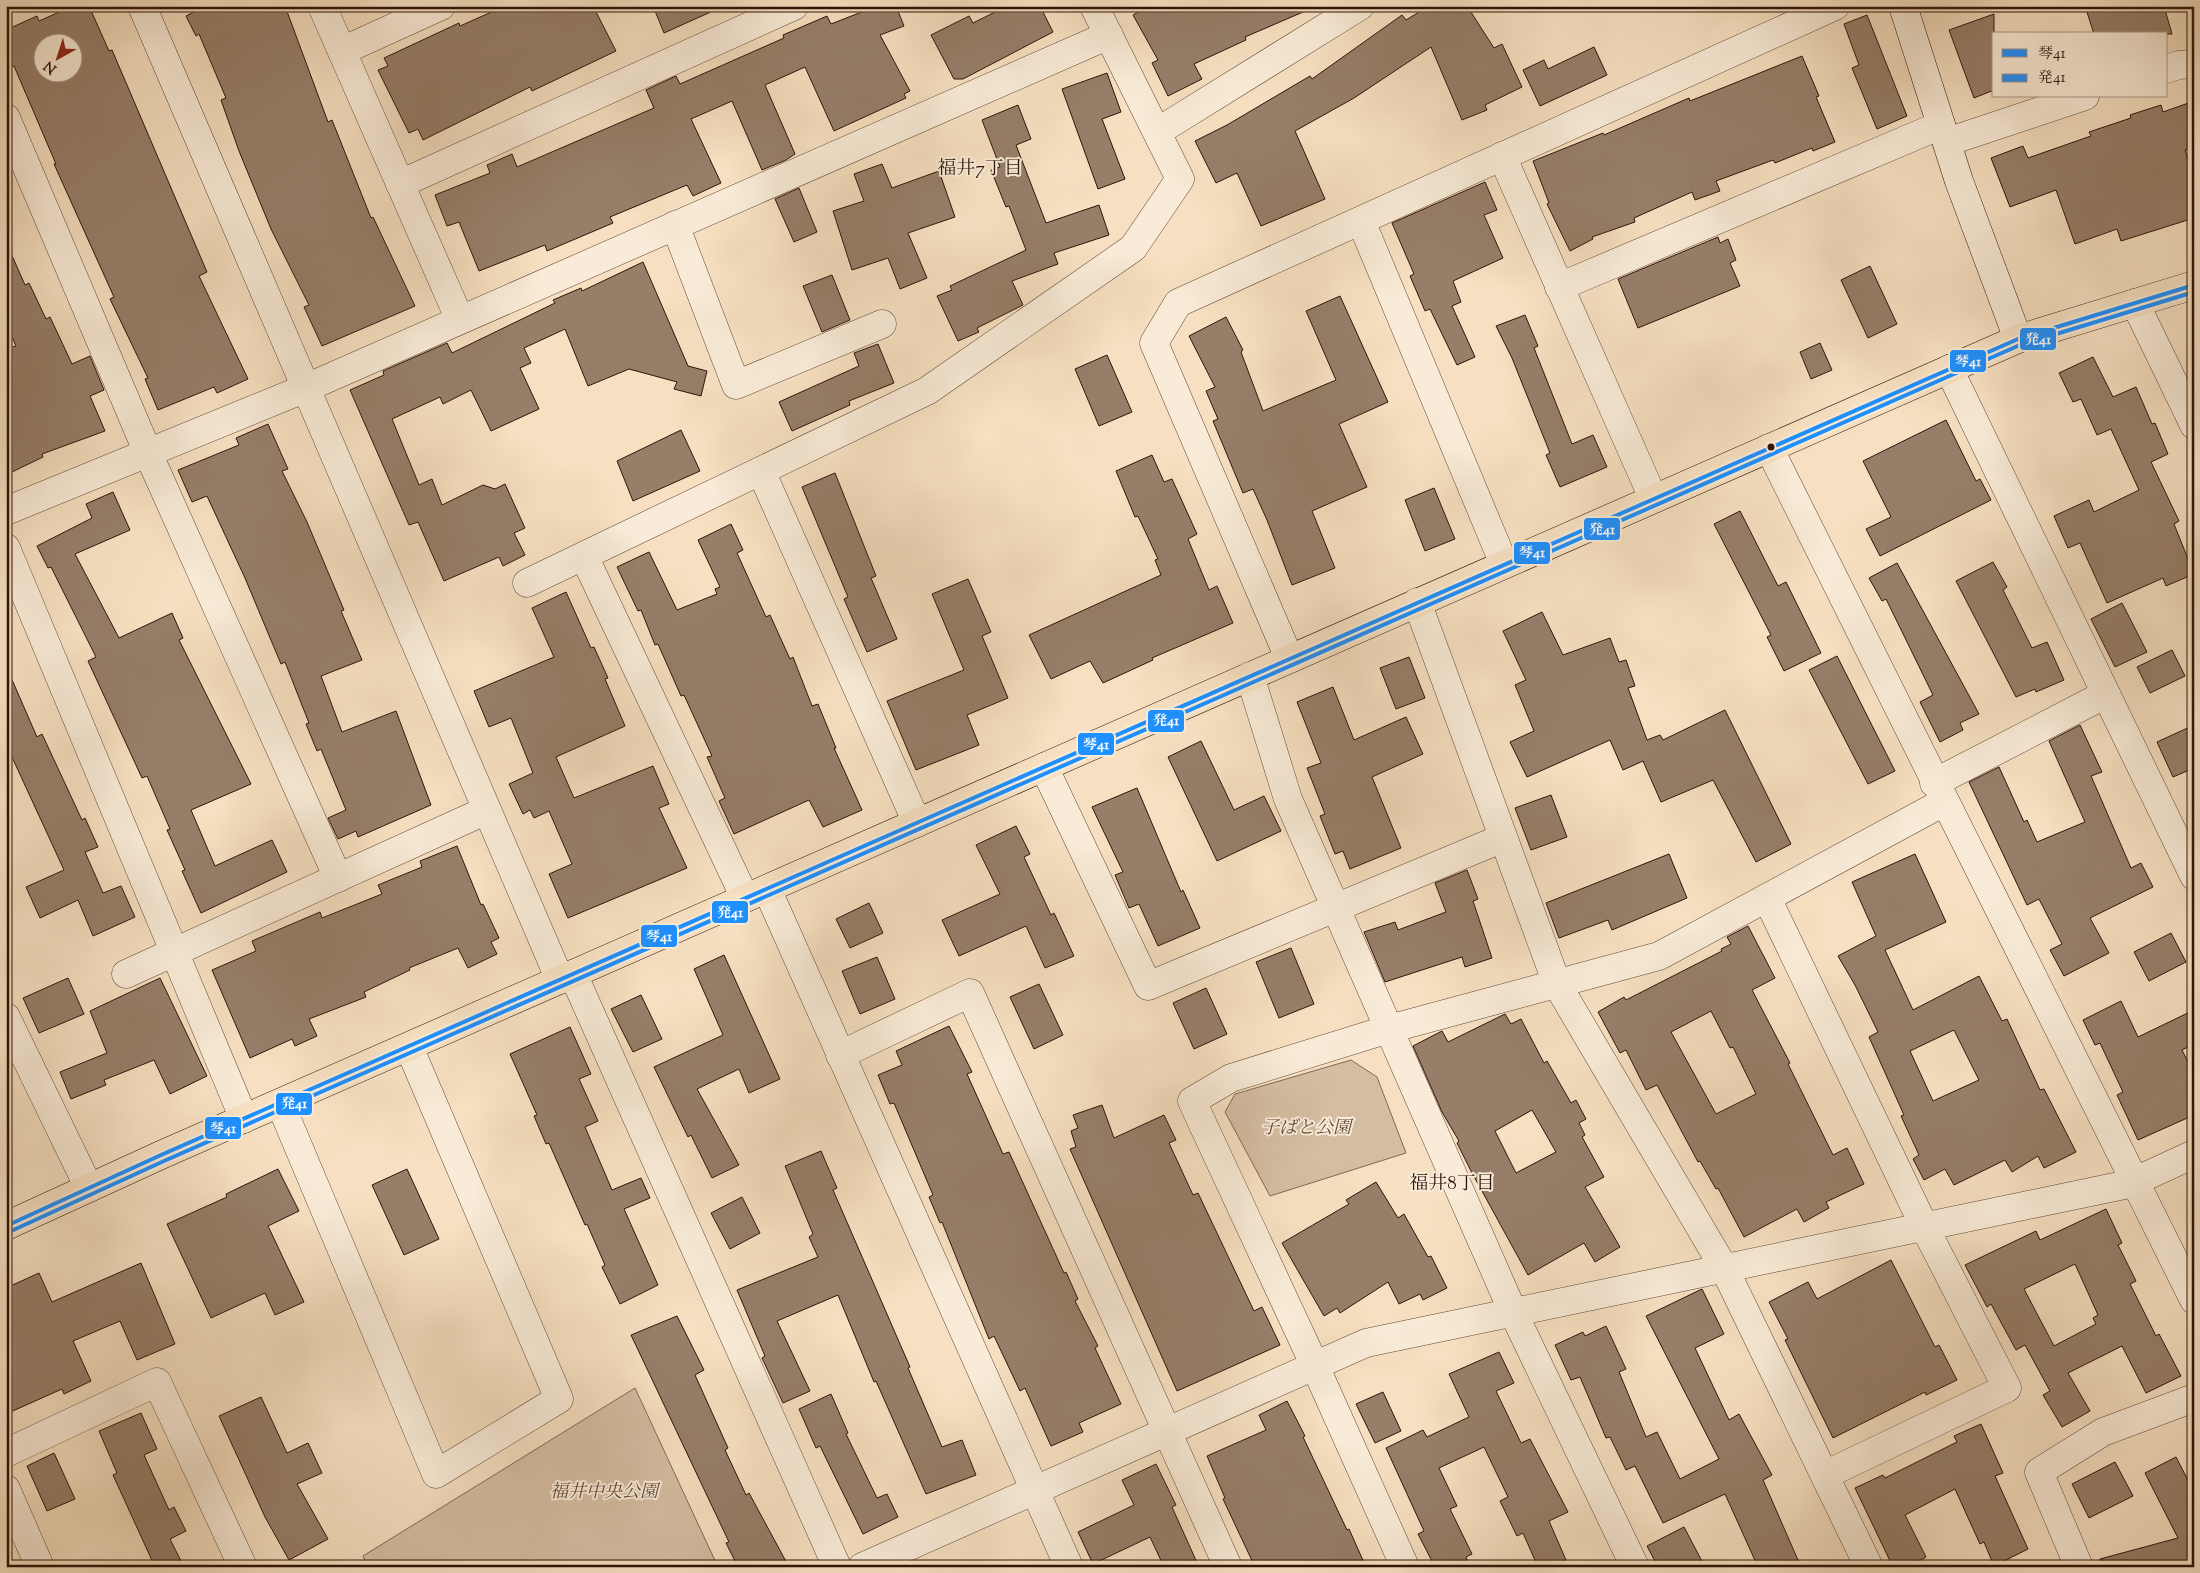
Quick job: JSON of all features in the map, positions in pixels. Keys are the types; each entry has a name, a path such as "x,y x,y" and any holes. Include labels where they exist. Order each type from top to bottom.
{"main road":[{"path":"6,1226 280,1103 1289,658 2018,339 2194,285"}],"street":[{"path":"142,6 487,810 566,977 837,1567"},
{"path":"322,6 460,320"},
{"path":"342,51 441,6"},
{"path":"400,184 794,6"},
{"path":"527,583 927,391 1133,248 1180,179 1094,6"},
{"path":"1157,132 1360,6"},
{"path":"1289,658 1154,343 1178,303 1835,6"},
{"path":"1903,6 1944,134 2018,339"},
{"path":"6,511 306,388 1109,35"},
{"path":"2168,68 2179,65 2194,64"},
{"path":"1559,287 1944,134 2078,98"},
{"path":"6,118 148,453 338,878"},
{"path":"1502,156 1653,498"},
{"path":"1360,221 1504,564"},
{"path":"675,225 736,385 882,324"},
{"path":"2135,303 2194,425"},
{"path":"1949,369 2194,876"},
{"path":"1769,448 1939,793 2136,1181 2194,1300"},
{"path":"761,471 917,823"},
{"path":"6,548 244,1119"},
{"path":"584,556 840,1055 1033,1491 1069,1567"},
{"path":"1417,602 1557,984 1724,1268 1869,1567"},
{"path":"1250,676 1288,799 1513,1312 1635,1567"},
{"path":"1405,1567 1315,1366 1192,1101 1231,1078 1389,1029 1659,956 1767,898 2106,694"},
{"path":"1044,767 1148,986 1504,838"},
{"path":"126,974 487,810"},
{"path":"1767,898 1924,1226 2007,1388 1824,1475"},
{"path":"840,1055 970,993 1228,1567"},
{"path":"6,1017 89,1188"},
{"path":"280,1103 436,1474 559,1399 409,1047"},
{"path":"862,1567 1366,1343 2136,1181 2194,1154"},
{"path":"6,1453 157,1382 243,1567"},
{"path":"2079,1567 2039,1472 2103,1432 2194,1398"},
{"path":"6,1490 40,1567"}],"green space":[{"name":"子ばと公園","path":"1351,1060 1377,1077 1406,1153 1270,1196 1225,1112 1235,1094"},
{"name":"福井中央公園","path":"635,1388 718,1567 368,1567 363,1556"}],"building":[{"path":"73,6 89,6 109,51 112,50 207,272 199,276 248,379 217,393 214,387 158,410 145,379 148,378 110,299 114,297 54,164 56,164 14,66 6,69 6,30 37,16 39,21"},
{"path":"192,6 285,6 328,122 332,120 371,218 373,217 415,306 322,346 304,307 309,305 271,229 239,151 221,100 226,98 199,34 196,36 186,16 194,12"},
{"path":"505,6 593,6 616,51 532,91 530,87 423,140 418,129 409,133 378,70 388,66 384,58 459,23 460,26"},
{"path":"653,6 724,6 664,33"},
{"path":"877,6 896,6 904,26 880,35 910,91 904,94 906,98 834,131 805,67 765,85 795,154 786,160 762,170 732,101 691,119 721,183 693,196 687,185 610,217 613,223 547,251 545,245 479,271 459,222 447,226 435,195 490,173 487,165 512,154 517,167 654,108 646,90 676,76 680,84 784,38 783,35 827,16 831,24"},
{"path":"1007,6 1040,6 1053,32 963,79 954,79 931,35 969,16 973,23"},
{"path":"1149,6 1317,6 1245,37 1246,40 1194,64 1202,79 1168,96 1152,63 1158,60 1133,15"},
{"path":"1429,6 1467,6 1494,48 1502,44 1522,87 1485,105 1487,110 1462,120 1431,47 1354,98 1295,131 1325,199 1261,226 1237,173 1216,183 1195,141 1227,125 1310,76 1312,79 1402,15 1406,20"},
{"path":"2085,6 2164,6 2172,34 2168,34 2168,32 2093,32"},
{"path":"1994,14 1994,32 1992,32 1992,91 1974,98 1949,30"},
{"path":"1867,15 1907,116 1877,129 1852,68 1859,65 1844,24"},
{"path":"1594,47 1607,75 1540,106 1523,70 1544,60 1548,69"},
{"path":"1802,56 1819,96 1816,97 1835,142 1813,151 1812,148 1775,163 1773,160 1716,181 1720,191 1695,200 1692,192 1634,218 1635,222 1592,237 1593,239 1570,251 1547,204 1549,203 1533,161 1603,133 1604,135 1689,98 1690,101"},
{"path":"1107,73 1121,112 1102,119 1125,179 1098,189 1062,89"},
{"path":"2194,101 2194,147 2185,150 2194,177 2194,218 2121,241 2117,229 2075,244 2056,190 2010,207 1991,158 2023,146 2028,158 2091,136 2089,132 2131,118 2130,115 2161,105 2163,112"},
{"path":"1018,105 1031,139 1016,145 1046,223 1099,205 1109,235 1054,253 1058,264 1012,281 1023,305 977,328 979,332 958,341 937,296 952,290 950,286 1026,250 1009,206 1006,207 991,170 1000,167 982,120"},
{"path":"882,164 892,188 939,171 955,217 908,233 927,278 900,289 888,258 852,270 833,211 864,201 854,174"},
{"path":"1485,182 1497,210 1484,215 1503,258 1453,281 1461,302 1452,306 1475,357 1457,365 1430,309 1425,311 1410,276 1414,274 1392,223"},
{"path":"799,188 817,232 794,242 775,199"},
{"path":"1718,237 1720,243 1728,239 1736,260 1730,263 1740,286 1638,328 1618,279"},
{"path":"6,242 25,285 29,283 46,319 50,317 72,364 90,356 104,390 90,396 105,431 42,454 43,457 12,472 6,459 6,349 16,346 6,323"},
{"path":"643,262 688,366 707,371 701,396 674,389 677,382 629,369 588,386 565,329 524,348 531,363 520,368 539,409 491,431 471,390 443,404 440,397 392,419 419,485 432,479 442,505 483,485 495,489 505,484 525,528 514,533 525,555 503,566 499,557 444,581 418,522 409,525 350,390 384,375 383,371 447,343 452,353 555,303 553,300 581,288 582,291"},
{"path":"1870,266 1897,324 1868,338 1841,280"},
{"path":"832,275 850,320 822,332 803,286"},
{"path":"1340,296 1388,402 1339,424 1367,487 1312,511 1335,568 1292,585 1253,489 1243,493 1213,421 1218,419 1206,391 1215,387 1189,336 1226,317 1243,350 1241,352 1263,411 1336,380 1306,311"},
{"path":"1525,315 1538,346 1534,348 1572,444 1593,435 1607,467 1560,487 1546,455 1550,453 1512,358 1496,326"},
{"path":"1820,343 1832,370 1811,379 1800,352"},
{"path":"878,344 894,383 849,401 850,405 792,431 779,402 859,366 854,353"},
{"path":"1107,355 1132,412 1099,426 1075,369"},
{"path":"2093,357 2113,397 2136,387 2152,424 2155,423 2168,454 2151,462 2179,521 2174,524 2194,574 2166,586 2163,578 2107,603 2080,543 2068,548 2054,516 2089,500 2094,512 2139,490 2111,429 2097,435 2081,399 2073,402 2059,373"},
{"path":"1946,420 1976,481 1980,479 1991,500 1880,556 1866,529 1891,517 1863,461"},
{"path":"268,424 288,469 282,471 307,522 344,610 341,611 362,660 321,676 342,732 396,711 431,805 358,837 356,831 338,839 328,818 346,810 321,749 317,751 306,724 309,723 285,662 281,664 245,578 207,496 192,502 178,470 239,445 236,438"},
{"path":"681,430 700,471 633,501 617,461"},
{"path":"1152,455 1164,482 1172,479 1197,534 1188,539 1209,590 1217,586 1233,623 1152,658 1153,660 1103,683 1090,661 1051,679 1029,635 1161,575 1155,560 1158,559 1138,516 1135,517 1116,471"},
{"path":"835,473 876,576 871,578 897,639 867,652 844,599 848,597 802,487"},
{"path":"1434,488 1455,539 1425,551 1405,500"},
{"path":"113,492 130,530 75,554 119,638 172,613 183,638 179,640 251,784 191,810 215,866 272,840 287,872 201,913 182,871 185,870 167,830 170,829 147,776 142,778 88,661 96,657 51,567 48,568 37,546 92,518 86,504"},
{"path":"1740,511 1778,586 1786,582 1821,653 1784,671 1767,637 1771,635 1714,524"},
{"path":"731,524 743,550 737,553 766,617 770,615 790,659 793,657 812,706 818,704 836,748 834,748 862,810 823,827 809,800 734,834 719,801 725,798 707,757 712,756 684,695 681,696 658,644 655,645 641,610 638,611 617,567 649,552 677,610 717,594 715,589 720,587 698,540"},
{"path":"1993,562 2007,587 2003,590 2032,648 2047,642 2064,680 2036,692 2035,689 2016,697 1956,581"},
{"path":"1897,563 1979,714 1960,723 1963,730 1940,742 1920,702 1933,695 1886,599 1882,601 1869,578"},
{"path":"968,579 991,632 982,636 1008,698 967,715 979,745 916,770 887,701 964,670 932,594"},
{"path":"566,592 591,648 594,647 608,678 605,679 625,726 556,757 574,798 653,766 669,804 659,808 687,868 568,918 549,874 572,864 549,811 534,818 530,810 523,814 509,784 533,773 511,718 489,727 474,691 554,657 532,608"},
{"path":"2122,603 2147,652 2115,667 2091,619"},
{"path":"1542,612 1563,655 1610,638 1619,662 1626,660 1635,686 1628,688 1647,740 1660,735 1663,740 1725,710 1791,844 1756,862 1713,780 1661,802 1643,761 1623,770 1610,740 1527,777 1510,742 1534,731 1515,685 1526,680 1503,631"},
{"path":"2172,650 2185,676 2150,693 2137,667"},
{"path":"1837,656 1895,771 1868,784 1809,670"},
{"path":"1409,657 1425,698 1396,709 1380,668"},
{"path":"6,666 37,737 42,734 82,820 85,818 98,847 85,852 103,893 121,886 135,917 93,936 78,900 40,918 26,887 64,870 6,744"},
{"path":"1333,687 1354,740 1406,717 1423,754 1372,777 1401,848 1350,869 1343,851 1335,854 1320,816 1325,814 1307,768 1321,763 1297,702"},
{"path":"2080,725 2102,772 2091,776 2131,868 2141,863 2153,887 2090,918 2109,953 2064,976 2050,950 2062,944 2039,899 2027,905 1969,782 1999,767 2024,822 2027,820 2037,842 2085,822 2049,741"},
{"path":"2194,725 2194,768 2173,777 2157,742"},
{"path":"1201,741 1234,810 1264,796 1281,831 1217,861 1168,757"},
{"path":"1137,788 1181,892 1183,890 1200,928 1158,946 1139,904 1129,908 1115,875 1123,872 1092,807"},
{"path":"1551,795 1567,837 1531,850 1515,808"},
{"path":"1016,826 1030,854 1024,857 1051,915 1054,913 1074,956 1045,968 1026,926 959,956 942,920 1000,894 976,845"},
{"path":"457,846 481,905 483,904 499,938 491,942 497,954 468,968 458,948 409,968 410,970 364,992 366,997 309,1019 317,1036 295,1046 292,1039 250,1058 212,970 256,951 252,941 320,912 322,918 382,894 378,885 422,867 420,861"},
{"path":"1669,854 1687,898 1612,930 1608,920 1559,938 1546,903"},
{"path":"1915,854 1946,922 1885,950 1913,1010 1979,976 2002,1021 2007,1019 2040,1090 2044,1089 2076,1152 2044,1168 2038,1156 2012,1172 2005,1160 1954,1185 1945,1169 1924,1180 1913,1159 1919,1155 1901,1116 1904,1115 1869,1037 1878,1032 1855,985 1838,956 1876,936 1852,882","holes":["1954,1030 1979,1080 1933,1101 1910,1051"]},
{"path":"1467,870 1478,899 1473,901 1492,958 1465,967 1462,957 1385,982 1364,932 1395,922 1398,930 1446,912 1435,883"},
{"path":"869,903 883,933 850,948 836,919"},
{"path":"1748,926 1775,978 1752,990 1790,1063 1788,1064 1833,1155 1847,1148 1864,1184 1826,1202 1829,1208 1804,1222 1797,1209 1744,1237 1718,1188 1716,1189 1700,1161 1698,1162 1657,1085 1646,1090 1626,1050 1620,1053 1598,1012 1624,997 1626,1000 1722,951 1721,949 1731,944 1727,937","holes":["1711,1011 1730,1048 1733,1047 1756,1094 1716,1114 1671,1032"]},
{"path":"2171,933 2186,962 2149,981 2134,952"},
{"path":"1291,948 1314,1004 1279,1018 1256,962"},
{"path":"724,955 780,1079 749,1093 739,1069 697,1089 739,1165 712,1178 691,1135 688,1137 654,1067 723,1035 694,969"},
{"path":"877,957 895,999 860,1014 842,971"},
{"path":"68,978 84,1014 39,1033 23,998"},
{"path":"160,978 207,1076 170,1094 154,1060 104,1080 106,1085 71,1099 60,1072 107,1053 90,1011"},
{"path":"1039,984 1063,1035 1034,1049 1010,997"},
{"path":"1206,988 1227,1034 1194,1049 1173,1003"},
{"path":"641,995 662,1039 633,1052 611,1009"},
{"path":"2121,1001 2138,1037 2194,1010 2194,1044 2182,1050 2194,1074 2194,1115 2138,1140 2117,1095 2123,1092 2100,1043 2095,1045 2083,1020"},
{"path":"1505,1014 1511,1024 1521,1019 1544,1063 1547,1061 1571,1103 1576,1100 1586,1119 1579,1123 1585,1135 1582,1137 1604,1177 1585,1187 1620,1247 1595,1262 1584,1243 1528,1275 1471,1171 1457,1143 1459,1141 1442,1112 1413,1046 1442,1031 1448,1042","holes":["1532,1110 1556,1152 1516,1173 1495,1131"]},
{"path":"949,1026 972,1072 967,1074 1003,1154 1009,1152 1064,1273 1066,1272 1078,1299 1075,1301 1098,1346 1095,1348 1121,1404 1079,1423 1083,1432 1051,1446 1025,1388 1020,1391 994,1336 989,1339 942,1222 940,1223 929,1197 933,1195 894,1103 890,1104 878,1075 902,1065 896,1051"},
{"path":"570,1027 591,1074 579,1079 598,1121 585,1127 612,1190 641,1178 650,1198 624,1209 658,1285 620,1304 602,1267 605,1265 587,1224 585,1225 549,1143 546,1144 534,1116 537,1115 510,1054"},
{"path":"1102,1105 1114,1138 1164,1115 1176,1140 1169,1143 1193,1195 1198,1193 1254,1311 1262,1307 1280,1345 1177,1391 1070,1149 1076,1147 1071,1131 1078,1128 1073,1115"},
{"path":"821,1151 837,1188 833,1190 910,1367 908,1368 942,1447 962,1440 976,1475 926,1494 876,1381 874,1382 838,1295 777,1321 810,1391 783,1403 762,1358 765,1356 737,1290 818,1257 809,1237 813,1234 785,1166"},
{"path":"278,1169 299,1211 268,1226 304,1302 275,1315 265,1293 211,1318 167,1224 227,1197 226,1194"},
{"path":"407,1169 439,1239 404,1255 372,1185"},
{"path":"1376,1182 1398,1218 1404,1214 1428,1257 1431,1256 1447,1288 1423,1300 1420,1294 1399,1304 1388,1282 1340,1313 1337,1308 1324,1316 1282,1243 1349,1204 1346,1200"},
{"path":"742,1197 760,1233 730,1249 711,1213"},
{"path":"2106,1209 2122,1243 2118,1245 2136,1281 2130,1284 2156,1336 2159,1334 2181,1376 2146,1393 2122,1346 2068,1373 2090,1411 2062,1427 2043,1395 2050,1391 2025,1345 2016,1350 1991,1304 1987,1307 1965,1265 2036,1231 2040,1240","holes":["2075,1264 2098,1315 2093,1318 2096,1324 2054,1346 2024,1289"]},
{"path":"1891,1260 1935,1347 1939,1345 1957,1380 1926,1395 1925,1392 1833,1438 1785,1340 1788,1339 1769,1302 1808,1282 1817,1299"},
{"path":"141,1263 175,1344 137,1360 120,1321 73,1341 91,1381 64,1394 62,1389 6,1414 6,1288 39,1273 52,1302"},
{"path":"1702,1289 1724,1334 1695,1348 1729,1420 1739,1414 1772,1475 1763,1480 1801,1567 1758,1567 1725,1494 1663,1523 1635,1466 1626,1470 1610,1437 1606,1438 1580,1377 1571,1380 1555,1345 1583,1332 1585,1336 1606,1326 1626,1369 1619,1372 1646,1437 1657,1432 1680,1479 1719,1459 1646,1316"},
{"path":"677,1316 704,1370 695,1375 728,1448 725,1450 746,1495 749,1493 789,1567 738,1567 726,1543 729,1542 631,1335"},
{"path":"1499,1352 1514,1383 1496,1391 1521,1443 1530,1439 1568,1512 1549,1521 1566,1560 1551,1567 1538,1567 1523,1533 1517,1536 1500,1501 1508,1497 1484,1447 1439,1468 1457,1506 1450,1509 1472,1554 1466,1557 1470,1567 1435,1567 1418,1534 1424,1531 1386,1448 1423,1430 1427,1437 1469,1417 1449,1374"},
{"path":"1383,1392 1401,1431 1375,1443 1356,1404"},
{"path":"831,1394 848,1433 846,1434 877,1498 887,1494 898,1517 863,1534 820,1446 816,1448 799,1409"},
{"path":"261,1397 287,1453 308,1443 322,1473 297,1484 328,1539 289,1560 265,1517 219,1416"},
{"path":"1287,1401 1366,1567 1255,1567 1223,1499 1225,1498 1207,1456 1266,1430 1259,1415"},
{"path":"141,1413 157,1449 144,1455 169,1510 174,1507 186,1531 170,1539 184,1567 155,1567 113,1475 117,1473 99,1431"},
{"path":"1981,1424 2003,1473 1995,1476 2028,1549 1994,1566 1984,1542 1980,1544 1955,1489 1905,1515 1926,1557 1908,1567 1893,1567 1855,1488 1883,1475 1885,1478 1957,1442 1954,1436"},
{"path":"54,1453 75,1499 47,1511 27,1466"},
{"path":"2176,1457 2194,1492 2194,1567 2101,1567 2100,1559 2178,1538 2145,1473"},
{"path":"2115,1462 2133,1496 2089,1518 2072,1484"},
{"path":"1156,1464 1176,1505 1172,1507 1199,1567 1164,1567 1150,1537 1093,1564 1078,1532 1134,1505 1122,1480"},
{"path":"1684,1527 1705,1567 1658,1567 1647,1546"}],"transit line":[{"name":"琴41","path":"6,1226 161,1155 2018,339 2194,285"},
{"name":"発41","path":"9,1232 164,1161 2020,345 2194,292"}],"district":[{"name":"福井7丁目","path":"980,169"},
{"name":"福井8丁目","path":"1452,1184"}]}
